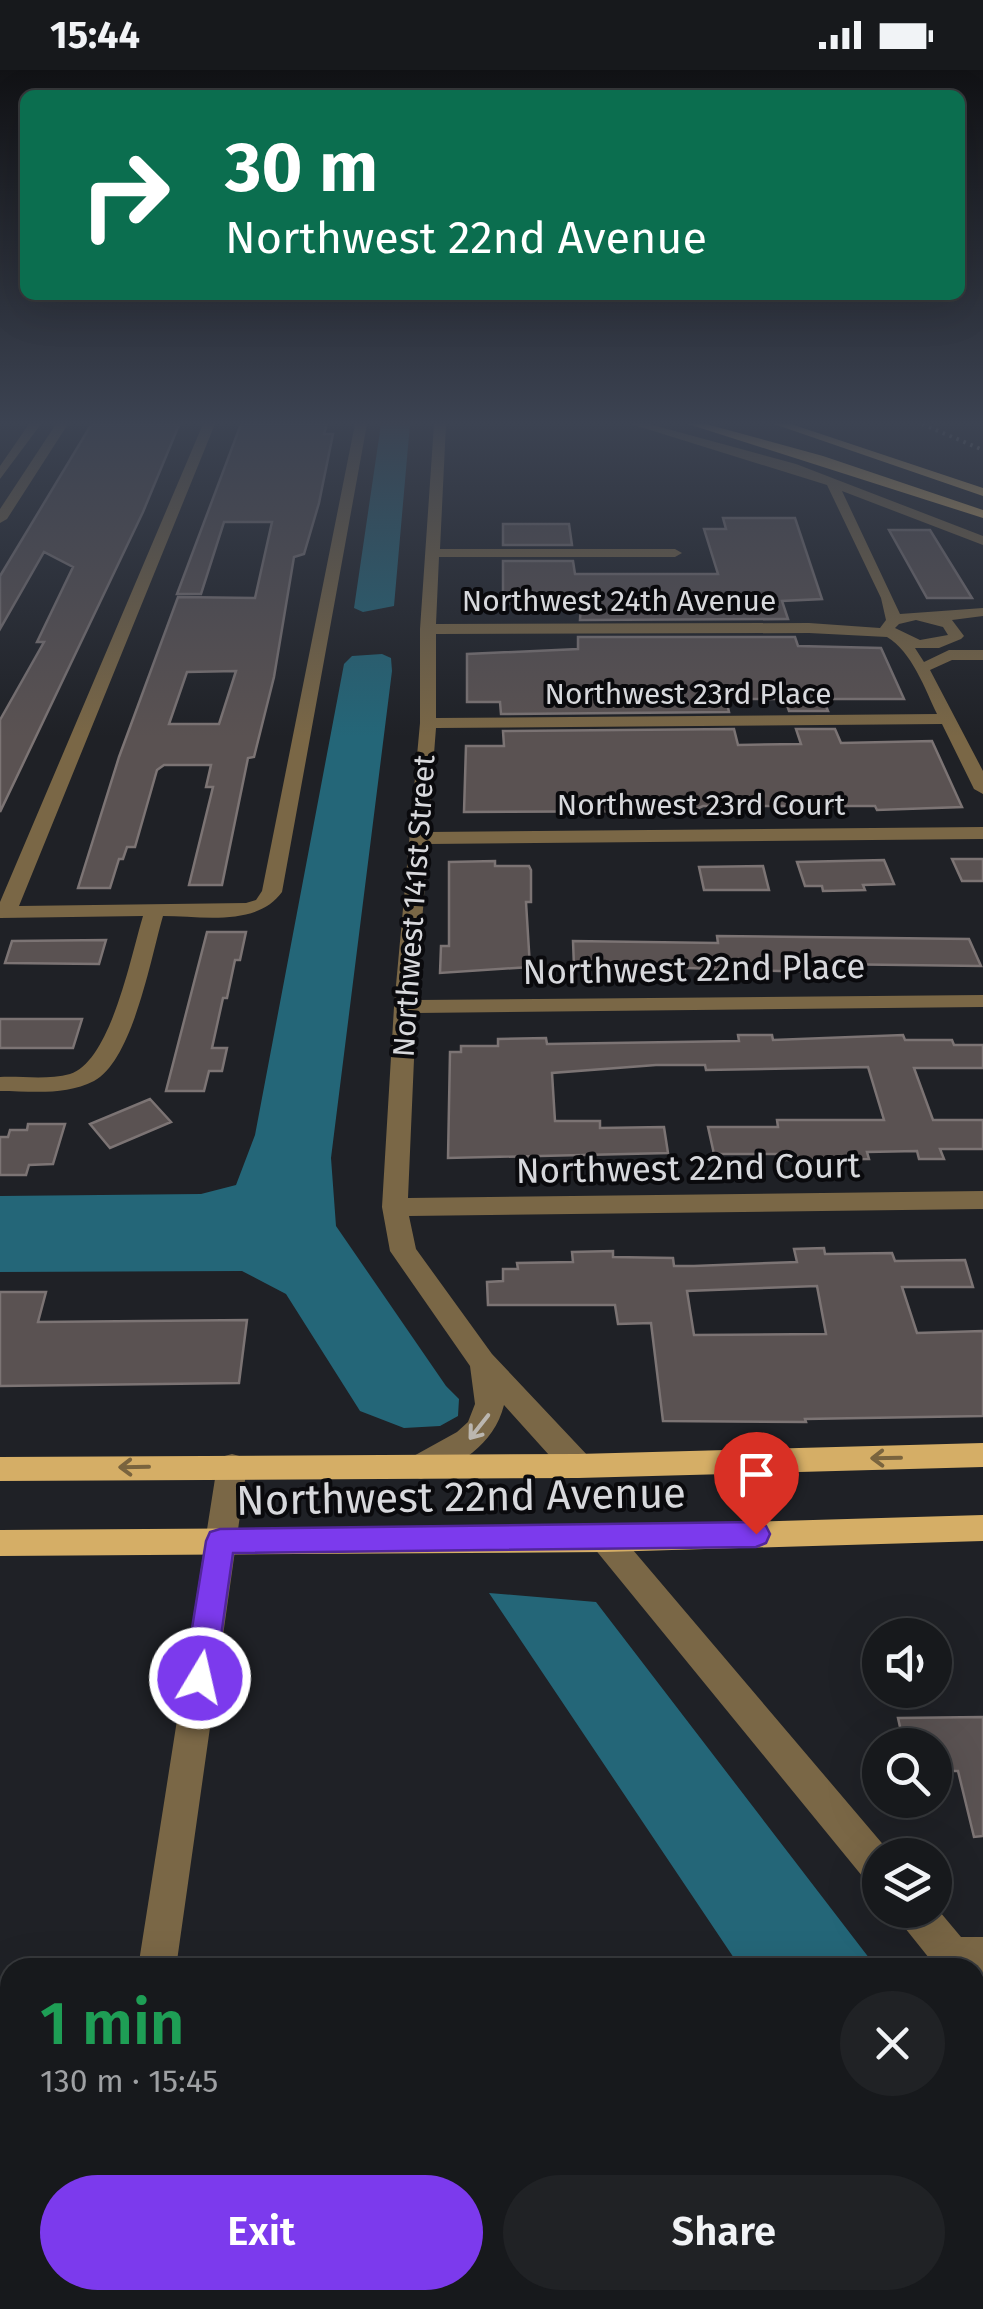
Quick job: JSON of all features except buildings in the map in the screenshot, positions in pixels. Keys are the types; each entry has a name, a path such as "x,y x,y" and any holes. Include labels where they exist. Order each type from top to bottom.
{"main road":[{"name":"Northwest 22nd Avenue","path":"0,1468 578,1466 983,1456"},
{"name":"Northwest 22nd Avenue","path":"0,1543 605,1539 983,1528"}],"street":[{"path":"165,528 3,912 247,909 263,904 272,892 340,528"},
{"name":"Northwest 141st Street","path":"434,528 428,723 405,1008 395,1207 403,1251 482,1362 578,1466"},
{"path":"854,528 888,598 894,629 928,670"},
{"path":"950,528 983,541"},
{"path":"432,553 674,553"},
{"path":"888,598 956,631 983,652"},
{"path":"894,629 928,617 983,614"},
{"path":"983,614 967,620 953,639 937,644 926,654 928,670 948,720 983,788"},
{"name":"Northwest 24th Avenue","path":"428,629 894,629"},
{"path":"894,629 937,644 983,652"},
{"path":"928,670 950,656 983,652"},
{"name":"Northwest 23rd Place","path":"428,723 948,720"},
{"name":"Northwest 23rd Court","path":"420,838 983,833"},
{"path":"0,1084 66,1083 91,1072 110,1053 154,910"},
{"name":"Northwest 22nd Place","path":"405,1008 983,1002"},
{"name":"Northwest 22nd Court","path":"395,1207 983,1200"},
{"name":"Northwest 141st Street","path":"421,1467 454,1451 486,1422 492,1407 492,1388 482,1362"},
{"path":"158,1958 232,1466"},
{"path":"605,1539 862,1847"},
{"path":"931,1928 960,1958"}],"water":[{"path":"366,528 401,528 394,606 363,612 354,608"},
{"path":"382,654 391,658 392,671 331,1158 336,1226 446,1386 459,1399 458,1416 440,1426 404,1428 360,1411 286,1294 242,1271 0,1272 0,1196 201,1194 236,1185 255,1135 344,664 352,656"},
{"path":"489,1593 596,1602 869,1958 734,1958"}],"route":[{"path":"200,1678 220,1541 605,1539 756,1534"}]}
